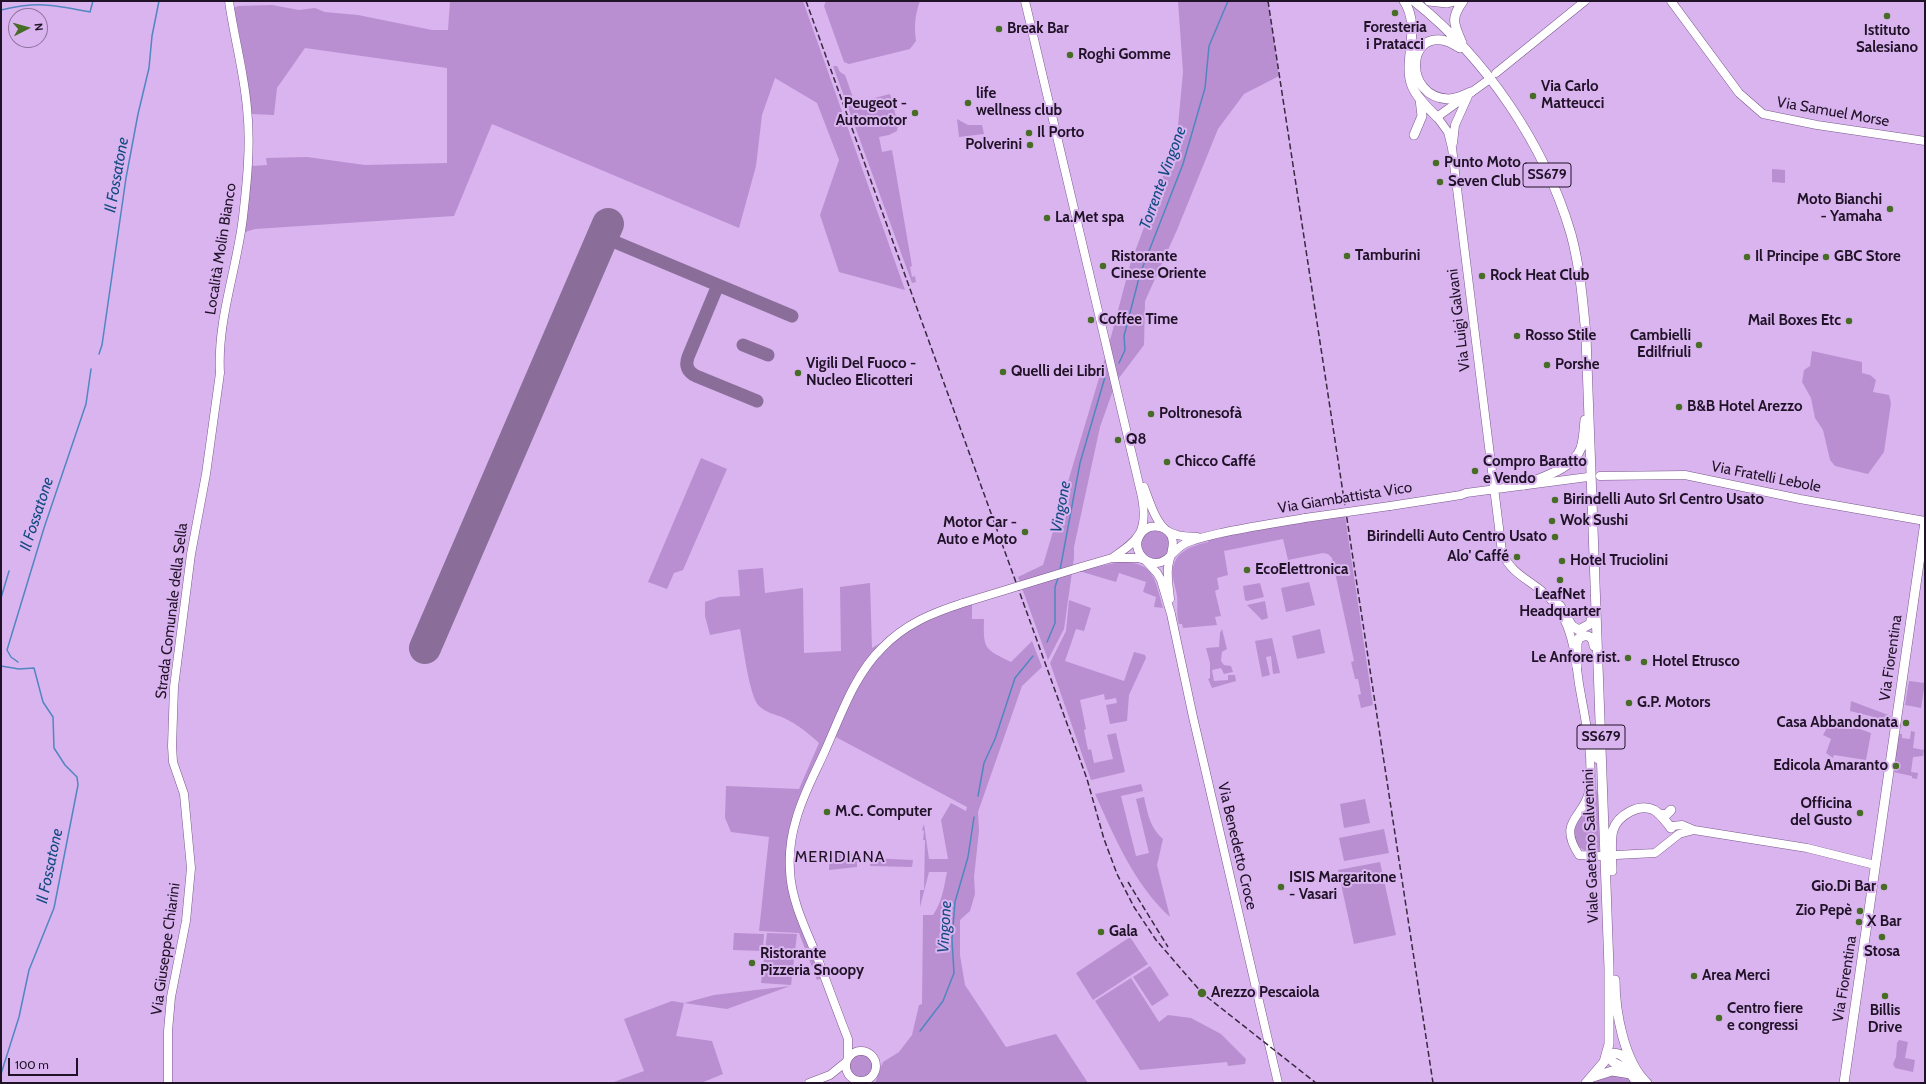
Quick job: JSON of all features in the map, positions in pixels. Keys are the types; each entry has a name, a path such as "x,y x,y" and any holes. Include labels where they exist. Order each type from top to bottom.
{"main road":[{"path":"1404,1 1410,16 1410,80 1420,99 1436,116"},
{"name":"SS679","path":"1414,1 1466,50 1493,82 1532,141 1553,187 1571,234 1581,286 1586,336 1588,391"},
{"path":"1429,1 1447,3 1455,1"},
{"path":"1463,1 1455,12 1455,26 1466,50"},
{"path":"1436,116 1417,87 1415,70 1416,56 1429,41 1447,40 1466,50"},
{"path":"1415,70 1418,80 1423,88 1439,98 1456,98 1471,92"},
{"path":"1414,135 1422,116 1420,99"},
{"path":"1524,485 1563,467 1576,457 1581,449 1583,439 1588,391"},
{"name":"Viale Gaetano Salvemini","path":"1588,391 1603,794 1603,854 1609,968 1609,1044 1604,1062 1589,1080"},
{"name":"Via Fiorentina","path":"1844,1082 1925,522"},
{"path":"1551,599 1560,606 1572,626 1580,630"},
{"path":"1571,639 1580,630 1590,624 1596,602"},
{"path":"1577,667 1578,640 1581,636 1590,636 1593,642 1598,679"},
{"path":"1589,737 1596,750 1599,778 1603,794"},
{"path":"1637,1083 1632,1071 1617,1007 1613,830 1621,818 1632,810 1643,808 1666,815 1671,810"},
{"path":"1660,814 1671,828"},
{"path":"1603,854 1614,926"},
{"path":"1607,1055 1613,1062 1632,1071 1647,1083"},
{"path":"1589,1080 1612,1071 1632,1071"}],"street":[{"name":"Località Molin Bianco","path":"219,358 231,274 242,229 248,136 247,110 242,68 229,1"},
{"name":"Via Benedetto Croce","path":"1025,1 1136,465 1144,508 1144,519 1137,547 1142,556 1157,573 1161,580 1171,614 1196,732 1278,1083"},
{"path":"1496,73 1585,1"},
{"name":"Via Samuel Morse","path":"1671,1 1738,93 1763,114 1817,125 1925,142"},
{"path":"1436,116 1486,81"},
{"name":"Via Luigi Galvani","path":"1452,148 1455,125 1471,92"},
{"name":"Via Luigi Galvani","path":"1436,116 1448,132 1452,148 1502,552 1505,560 1516,573 1551,599"},
{"name":"Strada Comunale della Sella","path":"191,868 184,794 173,762 172,746 174,687 192,554 206,474 220,373 219,358"},
{"name":"Via Benedetto Croce","path":"1136,465 1150,502 1173,542 1168,570 1171,614"},
{"name":"Via Fratelli Lebole","path":"1600,476 1685,475 1800,499 1925,522"},
{"path":"1494,489 1588,477"},
{"name":"Via Giambattista Vico","path":"1171,554 1187,543 1249,527 1494,489"},
{"path":"1112,558 1127,548 1150,527 1158,527 1166,530"},
{"name":"Via Giambattista Vico","path":"1166,530 1186,537 1202,538"},
{"path":"849,1076 846,1067 848,1039 801,918 793,890 789,859 796,820 803,798 858,679 869,662 881,648 902,630 927,616 963,603 1112,558 1130,557 1159,562 1171,554"},
{"path":"1551,599 1567,624 1577,667 1589,737 1589,793 1583,805 1573,818 1571,827 1572,840 1579,855 1603,854"},
{"path":"1666,846 1671,828 1807,848 1875,865"},
{"path":"1616,855 1655,853 1666,846 1675,837 1690,831"},
{"name":"Via Giuseppe Chiarini","path":"168,1083 168,1032 171,997 186,921 191,868"},
{"path":"848,1039 861,1051"},
{"path":"809,1083 830,1075 856,1051 861,1051 866,1052 874,1058 876,1063 873,1083"},
{"path":"830,1075 849,1076 859,1082 867,1080 875,1073"}],"shaded area":[{"path":"450,1 803,1 905,290 839,272 820,215 839,160 817,103 775,78 762,115 756,166 739,228 492,124 454,216 255,229 245,232 251,166 267,165 266,158 307,157 365,165 447,163 447,68 305,48 277,88 274,115 251,114 246,68 234,8 238,6 272,5 299,10 315,8 325,12 358,15 432,30 448,30"},
{"path":"826,1 920,1 915,21 916,41 910,49 849,64 844,62 824,6"},
{"path":"1178,1 1268,1 1279,76 1244,94 1218,129 1177,230 1145,301 1144,345 1116,382 1100,427 1074,547 1074,558 1064,629 1048,660 1018,577 1043,565 1108,348 1130,265 1163,176 1178,126 1183,72"},
{"path":"833,66 837,66 840,72 845,75 855,103 890,94 898,124 897,131 889,135 879,137 882,152 892,150 912,266 910,267 912,277 915,276 916,282 912,283"},
{"path":"957,119 968,125 982,125 984,134 959,137"},
{"path":"1772,169 1785,170 1785,183 1772,182"},
{"path":"1812,351 1862,362 1862,373 1870,375 1876,380 1873,392 1889,395 1891,403 1884,452 1868,474 1835,466 1830,460 1823,430 1815,418 1811,398 1802,382 1804,370 1810,366"},
{"path":"701,458 727,469 683,570 674,573 667,589 648,582"},
{"path":"1345,516 1373,705 1361,708 1358,695 1361,694 1358,679 1355,679 1351,662 1354,661 1332,558 1328,554 1323,553 1288,560 1283,539 1224,551 1228,575 1217,578 1219,589 1215,591 1221,616 1215,617 1217,625 1183,628 1182,624 1179,624 1173,569 1175,562 1182,552 1194,546 1208,542 1209,540 1257,529"},
{"path":"1155,531 1165,535 1169,545 1165,555 1155,559 1145,555 1141,545 1145,535"},
{"path":"1119,562 1131,562 1146,568 1155,580 1163,608 1154,607 1156,597 1143,592 1146,582 1119,573 1116,582 1079,571"},
{"path":"763,568 765,593 803,588 804,653 841,651 840,587 870,583 872,648 922,618 972,600 972,619 984,619 985,643 991,651 1011,662 1032,641 1042,667 1022,686 978,812 979,831 974,877 975,894 970,911 960,920 960,955 965,985 1006,1047 1056,1034 1088,1083 875,1083 883,1062 899,1052 912,1035 919,1005 922,1004 923,915 933,915 939,905 947,872 929,872 920,907 920,890 924,890 925,840 923,840 924,831 922,830 924,824 929,859 948,859 941,820 951,803 966,811 967,807 832,735 796,820 790,873 825,977 817,980 799,933 759,931 769,837 731,832 725,818 726,786 799,789 819,743 807,732 793,723 768,712 759,706 755,700 749,681 740,629 710,635 705,616 705,602 719,597 740,596 738,570"},
{"path":"1309,582 1315,605 1286,612 1281,588"},
{"path":"1260,583 1264,597 1247,601 1245,600 1243,586"},
{"path":"1069,600 1091,608 1084,631 1076,629 1065,661 1124,681 1134,652 1145,655 1146,658 1129,695 1127,721 1110,724 1106,705 1117,703 1116,698 1105,700 1104,694 1080,700 1086,729 1084,730 1088,750 1091,749 1094,763 1113,759 1107,735 1116,733 1125,772 1091,780 1050,663 1066,631"},
{"path":"1265,601 1268,618 1262,620 1247,605"},
{"path":"1222,629 1227,649 1222,652 1221,661 1224,665 1231,666 1233,672 1224,674 1221,668 1212,670 1214,681 1228,680 1228,675 1235,675 1236,681 1212,688 1208,679 1210,678 1210,663 1206,648 1219,647 1220,633"},
{"path":"1320,629 1325,653 1297,659 1292,636"},
{"path":"1272,638 1280,673 1273,674 1271,656 1266,657 1270,675 1262,677 1255,641"},
{"path":"1909,681 1925,683 1921,708 1905,705"},
{"path":"1851,701 1891,716 1890,721 1850,711"},
{"path":"1832,719 1871,733 1866,760 1834,755 1833,758 1826,753 1831,739 1823,735"},
{"path":"1911,731 1915,732 1913,748 1924,750 1923,756 1913,757 1911,772 1918,773 1917,779 1912,778 1912,776 1893,772 1898,734 1902,734 1902,738 1910,739"},
{"path":"1595,763 1596,789 1599,797 1599,852 1592,852 1580,848 1576,845 1574,840 1575,829 1579,819 1588,808 1591,801 1594,785"},
{"path":"1141,784 1143,791 1121,796 1136,856 1149,853 1136,799 1144,797 1152,825 1163,839 1157,865 1170,917 1146,890 1126,860 1095,794"},
{"path":"1365,799 1370,823 1344,828 1340,804"},
{"path":"1384,829 1389,853 1344,861 1339,838"},
{"path":"830,851 857,855 857,867 829,870"},
{"path":"870,858 913,860 912,867 870,866"},
{"path":"1380,862 1396,935 1354,944 1338,870"},
{"path":"734,933 764,934 763,951 733,950"},
{"path":"767,933 797,934 791,985 761,983"},
{"path":"1130,937 1148,964 1093,1000 1076,973"},
{"path":"1150,966 1169,995 1152,1006 1133,977"},
{"path":"1131,978 1159,1022 1168,1015 1191,1018 1221,1034 1246,1059 1245,1064 1228,1066 1227,1062 1140,1070 1095,1001"},
{"path":"790,986 727,1009 684,1003 714,995"},
{"path":"672,1001 684,1003 676,1036 712,1041 723,1074 701,1083 611,1083 644,1071 624,1019"},
{"path":"1899,1040 1908,1042 1905,1058 1915,1060 1913,1072 1895,1068 1893,1064 1896,1057 1897,1043"},
{"path":"861,1055 869,1058 872,1066 869,1074 861,1077 853,1074 850,1066 853,1058"},
{"path":"1612,1074 1628,1078 1634,1083 1593,1083"}],"waterway":[{"path":"1,10 14,7 46,5 90,12 93,1"},
{"name":"Il Fossatone","path":"99,354 102,345 126,178 138,114 149,68 152,36 159,1"},
{"name":"Torrente Vingone","path":"1119,363 1125,350 1124,336 1140,274 1183,164 1205,88 1209,46 1228,1"},
{"name":"Il Fossatone","path":"18,662 11,657 7,650 44,528 86,404 91,369"},
{"name":"Vingone","path":"1060,570 1080,463 1105,377"},
{"path":"1,598 9,571"},
{"name":"Vingone","path":"1047,642 1055,623 1055,587 1058,578"},
{"name":"Vingone","path":"978,796 984,763 995,739 1015,678 1033,656"},
{"name":"Il Fossatone","path":"1,666 19,669 34,668 43,702 53,717 54,748 65,765 77,777 78,785 54,908 29,970 19,1017 1,1074"},
{"name":"Vingone","path":"920,1031 943,1001 954,973 952,940 955,902 968,857 974,817"}],"taxiway":[{"path":"603,237 792,316"},
{"path":"718,285 688,357 688,368 691,373 696,376 757,401"},
{"path":"743,345 768,355"}],"runway":[{"path":"425,648 608,224"}],"railway":[{"path":"806,1 1087,779 1104,839 1117,874 1134,907 1156,940 1202,993 1316,1083"},
{"path":"1268,1 1433,1083"},
{"path":"1128,882 1168,947"}],"place":[{"name":"Foresteria i Pratacci","path":"1395,13"},
{"name":"Istituto Salesiano","path":"1887,16"},
{"name":"Break Bar","path":"999,29"},
{"name":"Roghi Gomme","path":"1070,55"},
{"name":"Via Carlo Matteucci","path":"1533,96"},
{"name":"life wellness club","path":"968,103"},
{"name":"Peugeot - Automotor","path":"915,113"},
{"name":"Il Porto","path":"1029,133"},
{"name":"Polverini","path":"1030,145"},
{"name":"Punto Moto","path":"1436,163"},
{"name":"Seven Club","path":"1440,182"},
{"name":"Moto Bianchi - Yamaha","path":"1890,209"},
{"name":"La.Met spa","path":"1047,218"},
{"name":"Tamburini","path":"1347,256"},
{"name":"Il Principe","path":"1747,257"},
{"name":"GBC Store","path":"1826,257"},
{"name":"Ristorante Cinese Oriente","path":"1103,266"},
{"name":"Rock Heat Club","path":"1482,276"},
{"name":"Coffee Time","path":"1091,320"},
{"name":"Mail Boxes Etc","path":"1849,321"},
{"name":"Rosso Stile","path":"1517,336"},
{"name":"Cambielli Edilfriuli","path":"1699,345"},
{"name":"Porshe","path":"1547,365"},
{"name":"Quelli dei Libri","path":"1003,372"},
{"name":"Vigili Del Fuoco - Nucleo Elicotteri","path":"798,373"},
{"name":"B&B Hotel Arezzo","path":"1679,407"},
{"name":"Poltronesofà","path":"1151,414"},
{"name":"Q8","path":"1118,440"},
{"name":"Chicco Caffé","path":"1167,462"},
{"name":"Compro Baratto e Vendo","path":"1475,471"},
{"name":"Birindelli Auto Srl Centro Usato","path":"1555,500"},
{"name":"Wok Sushi","path":"1552,521"},
{"name":"Motor Car - Auto e Moto","path":"1025,532"},
{"name":"Birindelli Auto Centro Usato","path":"1555,537"},
{"name":"Alo' Caffé","path":"1517,557"},
{"name":"Hotel Truciolini","path":"1562,561"},
{"name":"EcoElettronica","path":"1247,570"},
{"name":"LeafNet Headquarter","path":"1560,580"},
{"name":"Le Anfore rist.","path":"1628,658"},
{"name":"Hotel Etrusco","path":"1644,662"},
{"name":"G.P. Motors","path":"1629,703"},
{"name":"Casa Abbandonata","path":"1906,723"},
{"name":"Edicola Amaranto","path":"1896,766"},
{"name":"M.C. Computer","path":"827,812"},
{"name":"Officina del Gusto","path":"1860,813"},
{"name":"ISIS Margaritone - Vasari","path":"1281,887"},
{"name":"Gio.Di Bar","path":"1884,887"},
{"name":"Zio Pepè","path":"1860,911"},
{"name":"X Bar","path":"1859,922"},
{"name":"Gala","path":"1101,932"},
{"name":"Stosa","path":"1882,937"},
{"name":"Ristorante Pizzeria Snoopy","path":"752,963"},
{"name":"Area Merci","path":"1694,976"},
{"name":"Arezzo Pescaiola","path":"1202,993"},
{"name":"Billis Drive","path":"1885,996"},
{"name":"Centro fiere e congressi","path":"1719,1018"}],"district":[{"name":"MERIDIANA","path":"840,857"}]}
